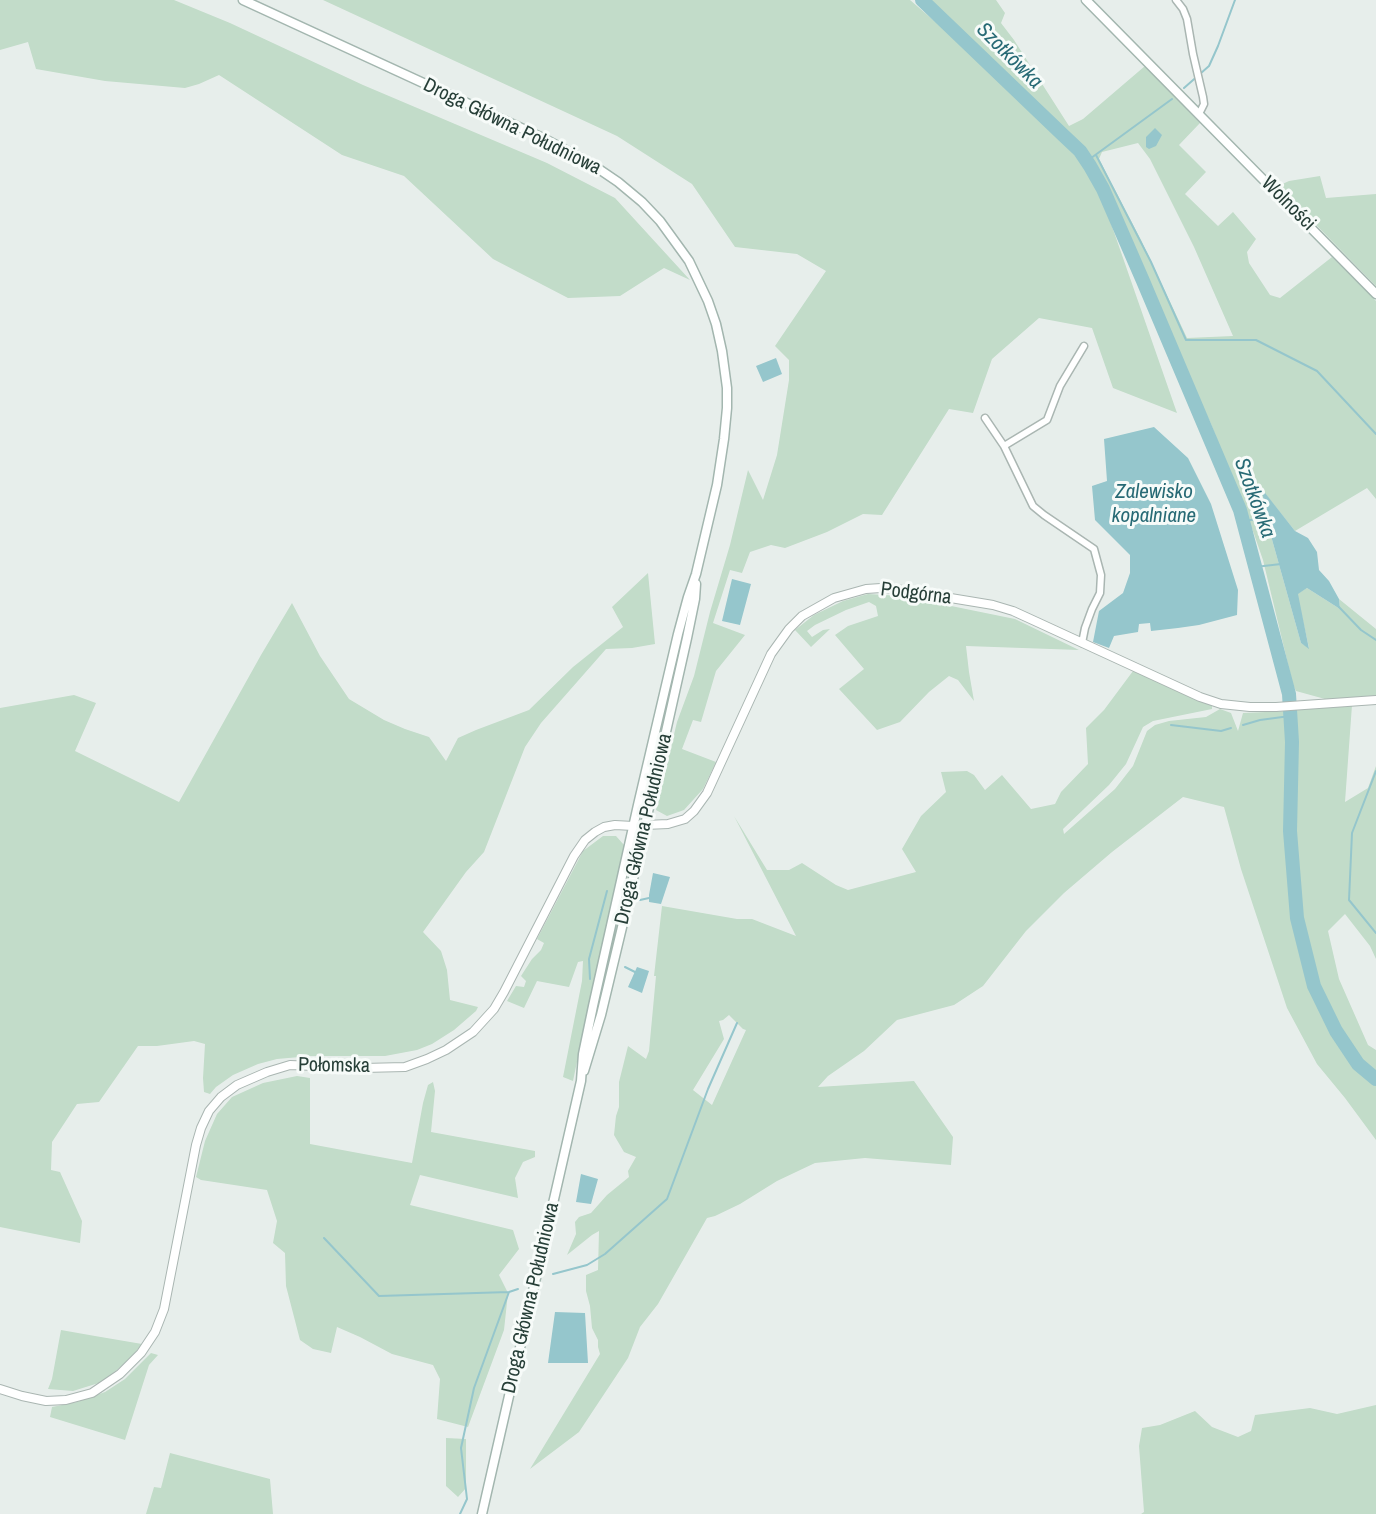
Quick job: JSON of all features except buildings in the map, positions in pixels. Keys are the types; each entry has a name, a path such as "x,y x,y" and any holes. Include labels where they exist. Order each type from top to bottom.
{"main road":[{"name":"Droga Główna Południowa","path":"243,0 566,150 599,169 627,189 667,230 689,261 708,300 720,340 727,388 722,457 696,574 678,634 592,1006 583,1054 581,1081"},
{"name":"Wolności","path":"1086,0 1202,109 1376,294"},
{"name":"Droga Główna Południowa","path":"482,1514 581,1081 601,1015 645,825 695,599 696,574"}],"street":[{"path":"1176,0 1187,19 1199,76 1202,109"},
{"path":"1004,446 1047,420 1060,386 1084,346"},
{"path":"984,418 1004,446 1033,506 1094,549 1101,575 1100,593 1085,628 1082,643"},
{"name":"Podgórna","path":"724,757 771,654 789,629 802,616 834,598 866,589 896,589 993,605 1013,611 1200,697 1221,704 1276,707 1376,700"},
{"name":"Połomska","path":"0,1389 46,1401 66,1400 92,1393 120,1374 141,1353 155,1332 164,1309 201,1128 209,1111 221,1097 237,1084 290,1065 405,1067 446,1050 473,1032 494,1009 574,856 585,840 604,827 668,824 689,816 703,800 724,757"}],"green space":[{"path":"0,0 174,0 230,23 363,85 547,163 615,198 690,280 664,268 620,296 568,298 493,259 404,176 342,155 219,75 185,88 105,81 36,69 28,42 0,50"},
{"path":"323,0 910,0 969,51 1063,139 1083,163 1099,189 1177,413 1113,388 1092,328 1039,318 992,359 973,413 949,409 882,515 863,514 827,532 785,548 771,545 750,552 742,573 730,570 713,623 745,635 716,671 701,722 693,720 682,749 716,762 703,789 684,810 667,816 656,810 677,722 694,676 748,470 763,500 777,455 789,380 789,360 775,346 826,271 797,254 735,247 692,184 617,136"},
{"path":"928,0 996,0 1005,13 1001,23 1069,126 1083,119 1145,66 1200,123 1179,145 1206,172 1185,194 1218,226 1233,212 1256,239 1247,252 1249,263 1270,295 1280,298 1332,257 1376,301 1376,499 1367,488 1295,531 1263,491 1266,518 1301,643 1309,648 1297,594 1307,588 1340,609 1339,599 1376,629 1376,697 1325,699 1296,691 1263,560 1211,424 1094,167 1066,133","holes":["1138,143 1150,159 1194,247 1233,336 1187,338 1141,240 1099,159 1102,152"]},
{"path":"1320,176 1326,198 1376,194 1376,286 1278,186 1289,181"},
{"path":"648,573 655,644 606,649 541,723 525,747 484,852 466,872 423,932 441,951 447,970 450,1000 478,1007 476,1011 454,1030 432,1044 417,1050 385,1056 311,1056 277,1059 233,1075 210,1094 204,1092 205,1044 194,1041 138,1046 99,1102 77,1104 52,1142 51,1170 60,1172 82,1221 80,1243 0,1227 0,708 74,695 96,703 75,751 179,802 292,603 320,656 349,699 384,720 429,737 446,761 458,738 529,710 573,667 623,627 612,607"},
{"path":"868,594 902,596 1015,619 1079,650 966,646 974,701 958,680 949,676 929,692 900,722 877,730 839,689 864,669 835,635 848,626 878,616 876,606 869,602 815,625 807,631 812,637 823,630 830,629 811,647 795,630 814,615 843,601"},
{"path":"1133,671 1212,705 1212,709 1153,721 1143,727 1126,764 1109,785 1063,829 1064,834 1115,789 1133,766 1147,731 1155,725 1206,717 1220,709 1231,713 1238,731 1243,713 1352,705 1345,802 1368,788 1376,766 1376,959 1370,946 1345,914 1328,931 1339,979 1368,1045 1376,1050 1376,1140 1317,1064 1287,1008 1241,869 1224,807 1183,797 1064,893 1026,931 983,986 954,1005 897,1020 864,1051 828,1076 818,1087 914,1081 953,1137 951,1165 865,1158 815,1163 777,1181 740,1204 707,1218 658,1304 640,1327 628,1358 579,1432 530,1469 600,1354 598,1340 592,1328 586,1291 586,1275 598,1270 599,1231 567,1255 576,1234 575,1222 579,1217 591,1213 607,1195 629,1177 628,1171 636,1157 624,1152 614,1135 619,1107 619,1082 628,1046 646,1059 649,1051 662,906 737,919 752,919 796,936 734,816 767,870 789,870 802,863 848,890 916,872 902,849 921,816 946,792 941,772 967,771 974,775 985,790 1002,775 1031,809 1055,804 1061,792 1088,764 1086,728 1104,710","holes":["729,1015 746,1030 712,1105 693,1090 724,1039 719,1021"]},
{"path":"603,836 616,836 624,845 623,856 573,1081 563,1077 582,981 583,961 578,962 569,987 537,981 524,1008 507,1001 516,986 524,987 526,981 521,976 544,943 537,939 583,851"},
{"path":"297,1076 310,1078 310,1144 412,1163 423,1103 428,1085 433,1082 435,1091 431,1132 535,1151 535,1157 523,1162 515,1178 518,1198 420,1175 410,1205 513,1230 519,1249 499,1275 508,1293 504,1330 468,1427 437,1419 440,1379 433,1365 392,1354 337,1327 331,1353 313,1349 300,1340 286,1286 285,1253 273,1243 277,1221 267,1190 201,1180 196,1177 205,1141 217,1114 232,1097 263,1083"},
{"path":"61,1330 142,1344 129,1360 102,1382 73,1391 48,1389"},
{"path":"151,1353 158,1355 149,1365 125,1440 50,1417 52,1407 77,1402 105,1392 125,1379"},
{"path":"1376,1405 1376,1514 1141,1514 1144,1512 1139,1446 1142,1428 1160,1425 1195,1411 1212,1427 1238,1437 1251,1431 1255,1415 1310,1408 1337,1414"},
{"path":"446,1438 466,1439 466,1488 458,1497 446,1486"},
{"path":"170,1453 270,1479 273,1514 146,1514 154,1487 161,1488"}],"water":[{"path":"1155,128 1162,135 1156,146 1149,149 1146,147 1146,137"},
{"path":"776,358 782,374 763,382 756,366"},
{"name":"Zalewisko kopalniane","path":"1154,427 1188,458 1211,504 1238,590 1237,615 1199,625 1151,631 1150,623 1139,624 1138,632 1114,636 1109,648 1093,642 1099,611 1123,593 1130,573 1130,555 1095,520 1092,486 1107,481 1104,439"},
{"path":"1262,489 1295,531 1308,538 1317,552 1319,570 1329,581 1339,599 1340,609 1307,588 1298,594 1309,649 1301,643 1266,518"},
{"path":"732,579 751,584 740,625 722,621"},
{"path":"653,873 670,877 661,904 649,902"},
{"path":"637,967 649,971 642,993 628,987"},
{"path":"581,1174 598,1179 591,1204 576,1202"},
{"path":"555,1312 585,1313 588,1363 548,1363"}],"waterway":[{"name":"Szotkówka","path":"922,0 1080,151 1090,166 1103,189 1240,510 1289,694 1292,742 1290,831 1297,918 1314,986 1336,1031 1358,1064 1376,1079"},
{"path":"1184,88 1209,66 1235,0"},
{"path":"1087,161 1172,99"},
{"path":"1096,155 1151,262 1186,340 1256,340 1317,371 1376,434"},
{"path":"1243,521 1266,518"},
{"path":"1255,567 1281,564"},
{"path":"1338,606 1361,630 1376,640"},
{"path":"1243,725 1290,716"},
{"path":"1171,725 1221,731 1231,728"},
{"path":"1376,771 1352,833 1349,900 1376,933"},
{"path":"590,979 589,959 607,891"},
{"path":"640,900 649,898"},
{"path":"625,967 635,972"},
{"path":"553,1274 587,1265 605,1254 667,1199 708,1089 737,1023"},
{"path":"324,1238 379,1296 509,1292 518,1289"},
{"path":"460,1514 467,1499 461,1448 474,1388 509,1292"}]}
